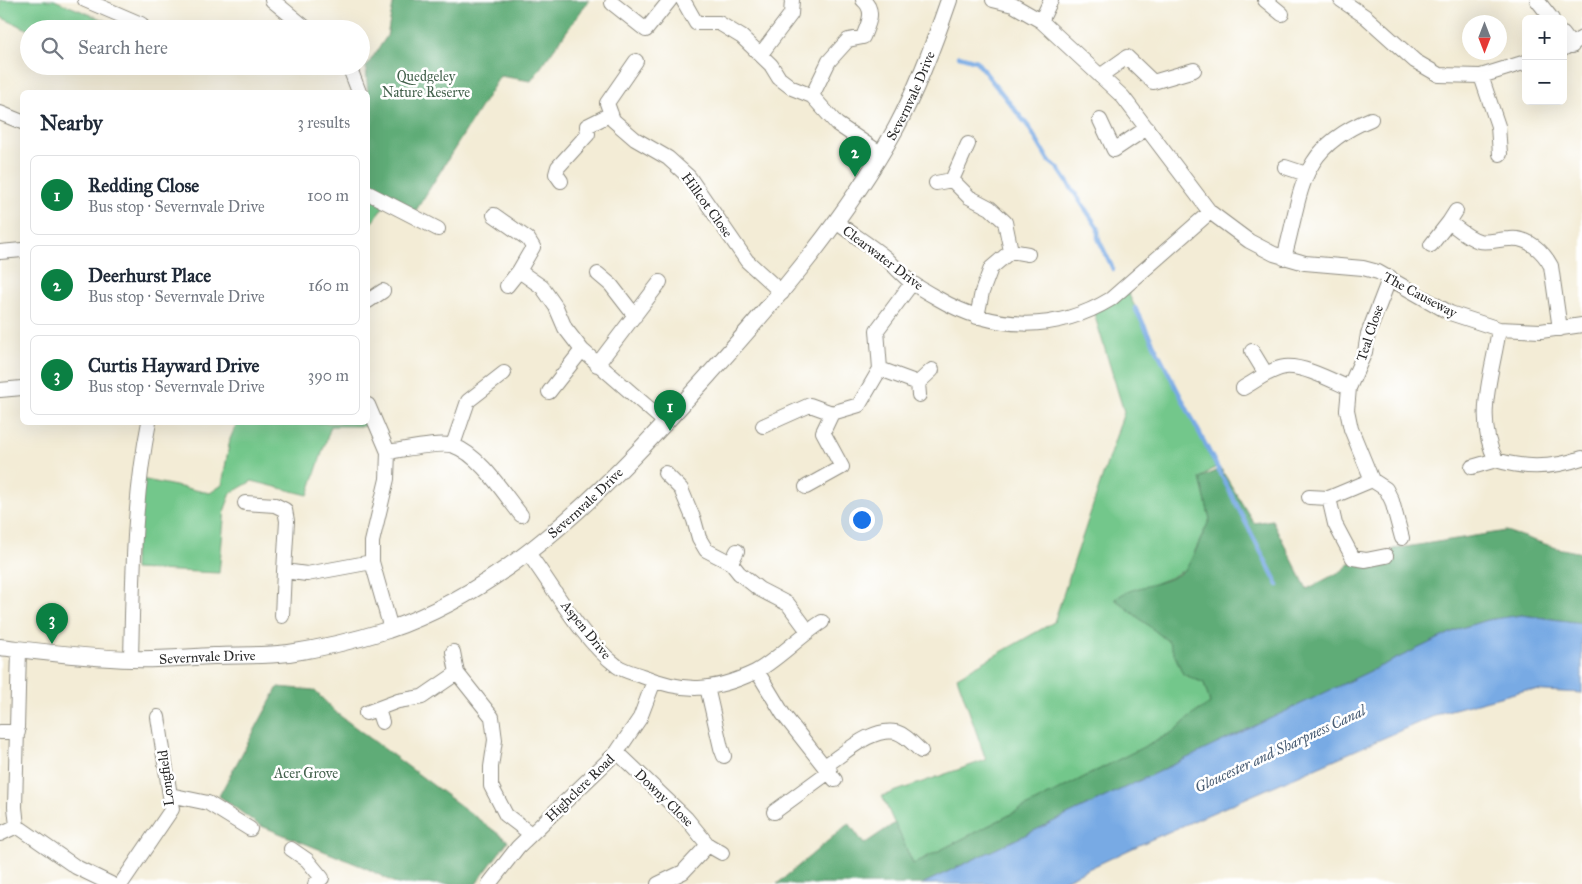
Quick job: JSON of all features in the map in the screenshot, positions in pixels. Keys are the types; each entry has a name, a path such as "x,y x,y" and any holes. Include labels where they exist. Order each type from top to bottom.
{"street":[{"path":"84,0 132,20"},
{"path":"272,0 297,20"},
{"path":"612,3 646,30 670,0"},
{"path":"682,0 696,23 719,23 742,37 772,65 779,78 792,88 812,96 837,124 880,153"},
{"path":"761,54 791,14 792,0"},
{"path":"812,96 829,62 848,40 863,37 872,17 868,4 863,0"},
{"name":"Severnvale Drive","path":"0,647 131,659 288,653 345,642 390,629 465,596 528,553 577,511 666,423 782,293 836,222 898,123 929,59 949,0"},
{"name":"The Causeway","path":"993,0 1013,5 1041,21 1123,97 1210,212 1249,241 1284,258 1318,265 1363,268 1390,277 1450,313 1499,329 1524,331 1560,329 1582,325"},
{"path":"1041,21 1051,0"},
{"path":"1265,0 1282,14"},
{"path":"1340,0 1366,17 1415,61 1439,75 1481,76 1522,63"},
{"path":"1538,0 1549,15"},
{"path":"1100,76 1128,51 1153,82 1194,70"},
{"path":"561,181 556,174 558,167 588,134 587,126 609,108 636,61"},
{"path":"352,75 358,90"},
{"path":"1481,76 1498,126 1500,154"},
{"name":"Hillcot Close","path":"609,108 613,120 635,138 668,158 689,177 748,261 782,293"},
{"path":"0,113 20,121"},
{"path":"1284,258 1306,174 1322,149 1355,119 1371,119"},
{"path":"1100,120 1114,150 1147,128"},
{"path":"952,180 968,144"},
{"path":"1285,167 1306,174"},
{"path":"936,183 952,180"},
{"path":"952,180 970,197 990,208 1005,222 1011,251"},
{"path":"370,194 438,230"},
{"name":"Clearwater Drive","path":"836,222 884,257 912,283 952,307 977,317 1000,323 1024,325 1061,321 1094,310 1111,299 1210,212"},
{"path":"494,215 528,239 533,247 519,271 507,286"},
{"path":"1431,245 1452,216 1476,240 1520,239 1538,249 1551,266 1560,329"},
{"path":"0,252 20,250"},
{"path":"1011,251 1028,254"},
{"path":"977,317 982,292 991,268 1011,251"},
{"path":"519,271 542,287 556,306 564,328 597,366 666,423"},
{"path":"598,274 611,285 635,316"},
{"name":"Teal Close","path":"1372,480 1352,429 1347,410 1349,388 1365,352 1368,334 1390,277"},
{"path":"597,366 660,282"},
{"path":"763,426 810,405 832,413 859,405 880,369 878,330 912,283"},
{"path":"370,300 383,291"},
{"path":"1496,460 1489,442 1485,416 1486,396 1499,329"},
{"path":"549,392 582,350"},
{"path":"1252,351 1266,374"},
{"path":"1243,388 1266,374 1286,367 1316,374 1349,388"},
{"path":"880,369 918,389 932,370"},
{"path":"453,445 468,401 504,374"},
{"path":"0,390 20,388"},
{"path":"370,410 388,452 387,479 372,542 372,562 390,629"},
{"path":"806,487 842,468 823,432 832,413"},
{"path":"131,659 133,547 140,474 148,425"},
{"path":"388,452 453,445 478,462 521,515"},
{"path":"1472,468 1496,460 1521,466 1540,466 1566,464 1582,458"},
{"path":"665,473 681,489 694,520 699,538 706,550 734,557 739,573 759,589 788,604 808,631"},
{"path":"1309,497 1329,498 1372,480 1386,489 1392,501 1402,538"},
{"path":"1329,498 1335,524 1353,558 1366,560 1386,556"},
{"path":"244,503 275,505 285,510 287,521 282,616"},
{"name":"Aspen Drive","path":"528,553 573,617 602,652 618,667 678,688 707,687 729,683 757,671 822,622"},
{"path":"284,571 307,574 372,562"},
{"path":"19,650 15,807 18,826 76,867 111,884"},
{"path":"453,652 457,673 492,717 495,740 491,766 491,786 506,815 531,834"},
{"path":"757,671 783,714 830,772"},
{"path":"376,715 398,701 422,697 457,673"},
{"name":"Highclere Road","path":"489,884 531,834 617,752 640,718 654,681"},
{"path":"707,687 720,748 724,756"},
{"name":"Longfield","path":"121,884 172,809 158,717"},
{"path":"0,732 18,732"},
{"path":"774,812 830,772 873,735 884,732 896,732 906,737 921,751"},
{"name":"Downy Close","path":"617,752 686,818 708,845 722,853"},
{"path":"170,795 208,803 250,829"},
{"path":"0,834 18,826"},
{"path":"658,884 683,872 708,845"},
{"path":"291,848 307,860 318,881"}],"green space":[{"path":"0,0 54,0 104,20 20,20 20,26 0,17"},
{"name":"Quedgeley Nature Reserve","path":"394,0 589,0 531,81 500,76 415,212 370,188 370,90 367,90 367,75 370,75 370,61 387,36"},
{"path":"370,194 387,202 370,225"},
{"path":"1125,287 1216,467 1200,478 1210,519 1187,568 1172,577 1115,599 1169,642 1183,674 1204,683 1210,703 1191,716 1175,731 913,864 882,796 986,760 957,677 1054,622 1124,412 1093,310"},
{"path":"236,425 368,426 331,426 308,495 252,481 231,493 225,509 219,573 134,569 136,478 210,493 222,485 230,439"},
{"path":"1221,469 1254,523 1272,520 1307,589 1343,570 1349,564 1390,559 1393,549 1506,531 1557,548 1582,553 1582,623 1522,615 1487,620 1461,628 922,884 777,884 849,823 864,844 895,823 913,864 1175,731 1191,716 1210,703 1204,683 1183,674 1169,642 1115,599 1132,590 1171,579 1186,568 1210,519 1200,478"},
{"name":"Acer Grove","path":"278,687 314,690 339,715 508,841 476,884 397,884 366,868 259,825 219,796"}],"water":[{"name":"Gloucester and Sharpness Canal","path":"1522,615 1582,623 1582,693 1526,690 1443,712 1150,840 1056,884 922,884 1461,628 1487,620"}],"waterway":[{"path":"959,56 976,61 1028,126 1049,161 1058,168 1098,228 1098,238 1113,269"},
{"path":"1135,308 1278,585"}],"place":[{"name":"Deerhurst Place","path":"855,177"},
{"name":"Redding Close","path":"670,431"},
{"name":"Curtis Hayward Drive","path":"52,644"}]}
